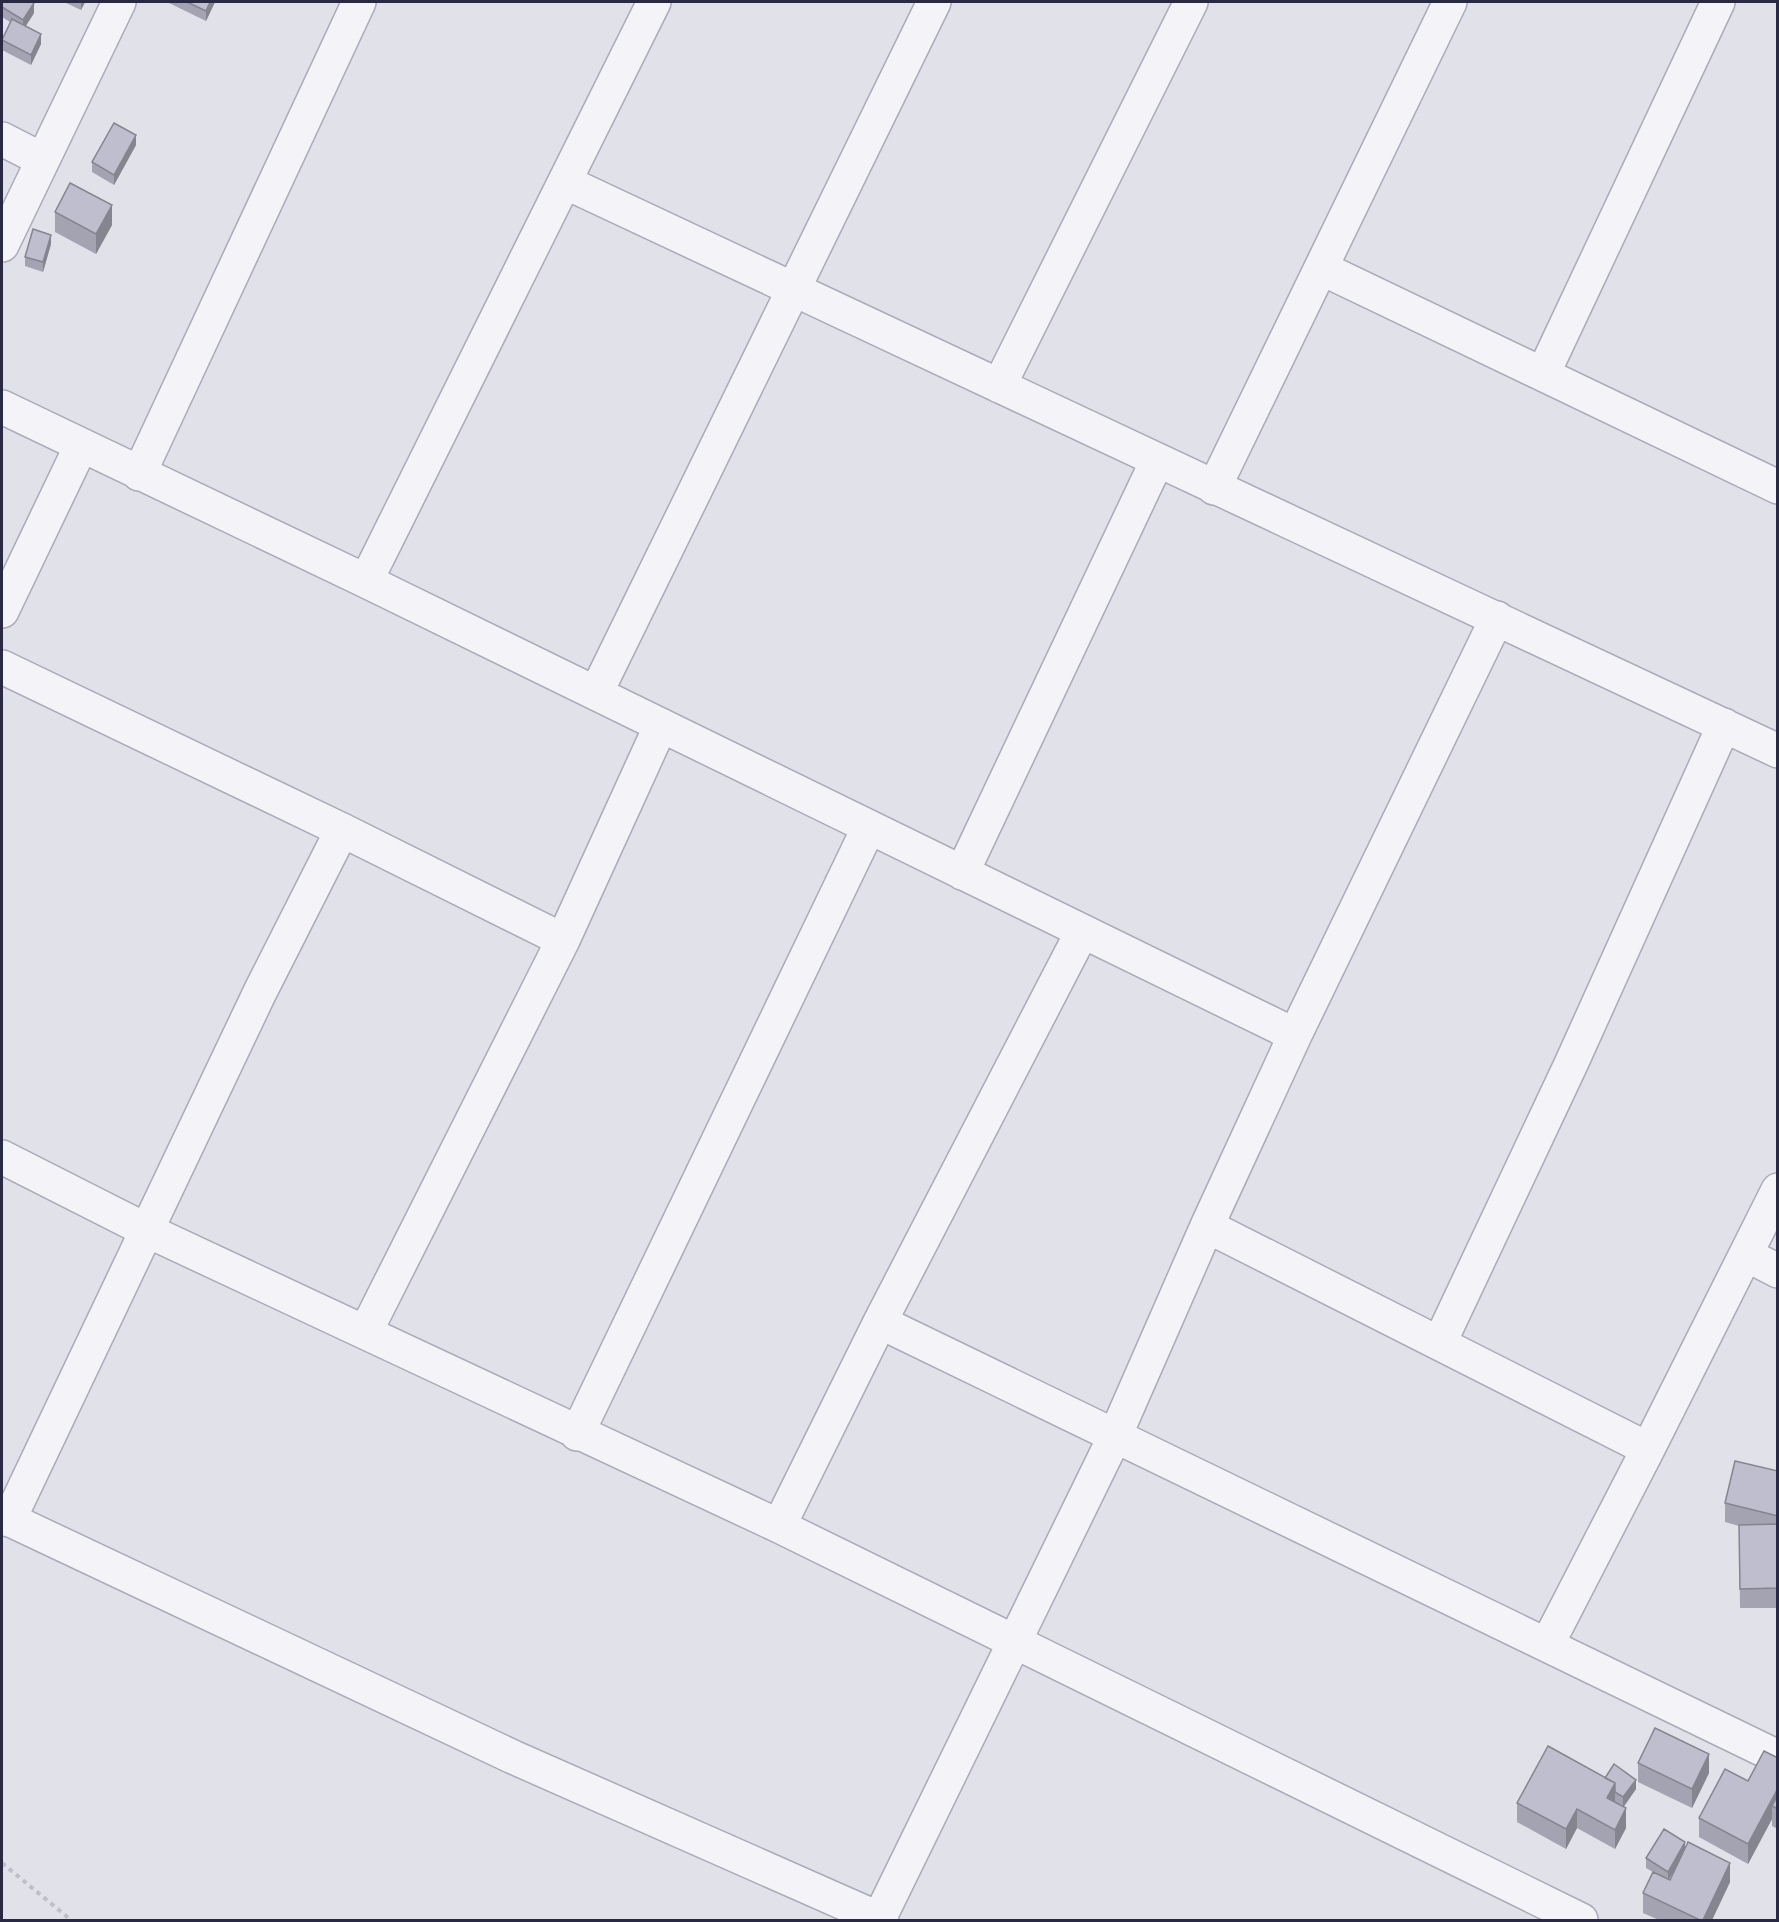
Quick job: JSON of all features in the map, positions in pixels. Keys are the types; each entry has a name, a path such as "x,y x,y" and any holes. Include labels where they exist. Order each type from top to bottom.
{"street":[{"path":"2,245 41,159 119,2"},
{"path":"139,474 359,2"},
{"path":"366,581 654,2"},
{"path":"596,693 934,2"},
{"path":"999,386 1191,2"},
{"path":"1214,488 1450,2"},
{"path":"1543,374 1718,2"},
{"path":"2,139 41,159"},
{"path":"565,182 1778,751"},
{"path":"1321,268 1778,487"},
{"path":"2,407 366,581 868,829 1295,1035"},
{"path":"2,611 81,446"},
{"path":"962,873 1158,461"},
{"path":"342,830 260,992 5,1518 513,1757 881,1920 1115,1436 1207,1226 1295,1035 1497,618"},
{"path":"2,668 342,830 563,940"},
{"path":"366,1331 563,940 661,725"},
{"path":"1440,1342 1571,1064 1724,725"},
{"path":"577,1434 868,829"},
{"path":"779,1526 880,1322 1082,932"},
{"path":"2,1157 146,1230 366,1331 577,1434 779,1526 1581,1920"},
{"path":"1546,1645 1747,1255 1778,1190"},
{"path":"1207,1226 1648,1449"},
{"path":"1747,1255 1778,1271"},
{"path":"880,1322 1778,1757"}],"path":[{"path":"2,1863 71,1920"}],"building":[{"path":"2,2 34,3 23,20 2,7"},
{"path":"187,2 210,2 206,11"},
{"path":"12,19 41,34 31,55 2,40"},
{"path":"114,123 136,135 114,175 92,162"},
{"path":"70,183 112,205 96,234 55,212"},
{"path":"33,229 51,235 43,262 25,257"},
{"path":"1735,1461 1778,1471 1778,1516 1725,1503"},
{"path":"1778,1524 1778,1588 1740,1589 1739,1525"},
{"path":"1655,1728 1709,1754 1692,1789 1638,1763"},
{"path":"1548,1746 1615,1783 1607,1798 1626,1808 1615,1830 1577,1809 1566,1829 1517,1803"},
{"path":"1764,1751 1778,1758 1778,1788 1748,1844 1699,1818 1725,1769 1748,1781"},
{"path":"1614,1764 1636,1780 1623,1797 1615,1792 1615,1783 1605,1778"},
{"path":"1778,1795 1778,1809 1772,1806"},
{"path":"1664,1829 1685,1842 1668,1872 1646,1858"},
{"path":"1688,1842 1730,1863 1703,1920 1643,1893 1653,1872 1670,1880"}]}
